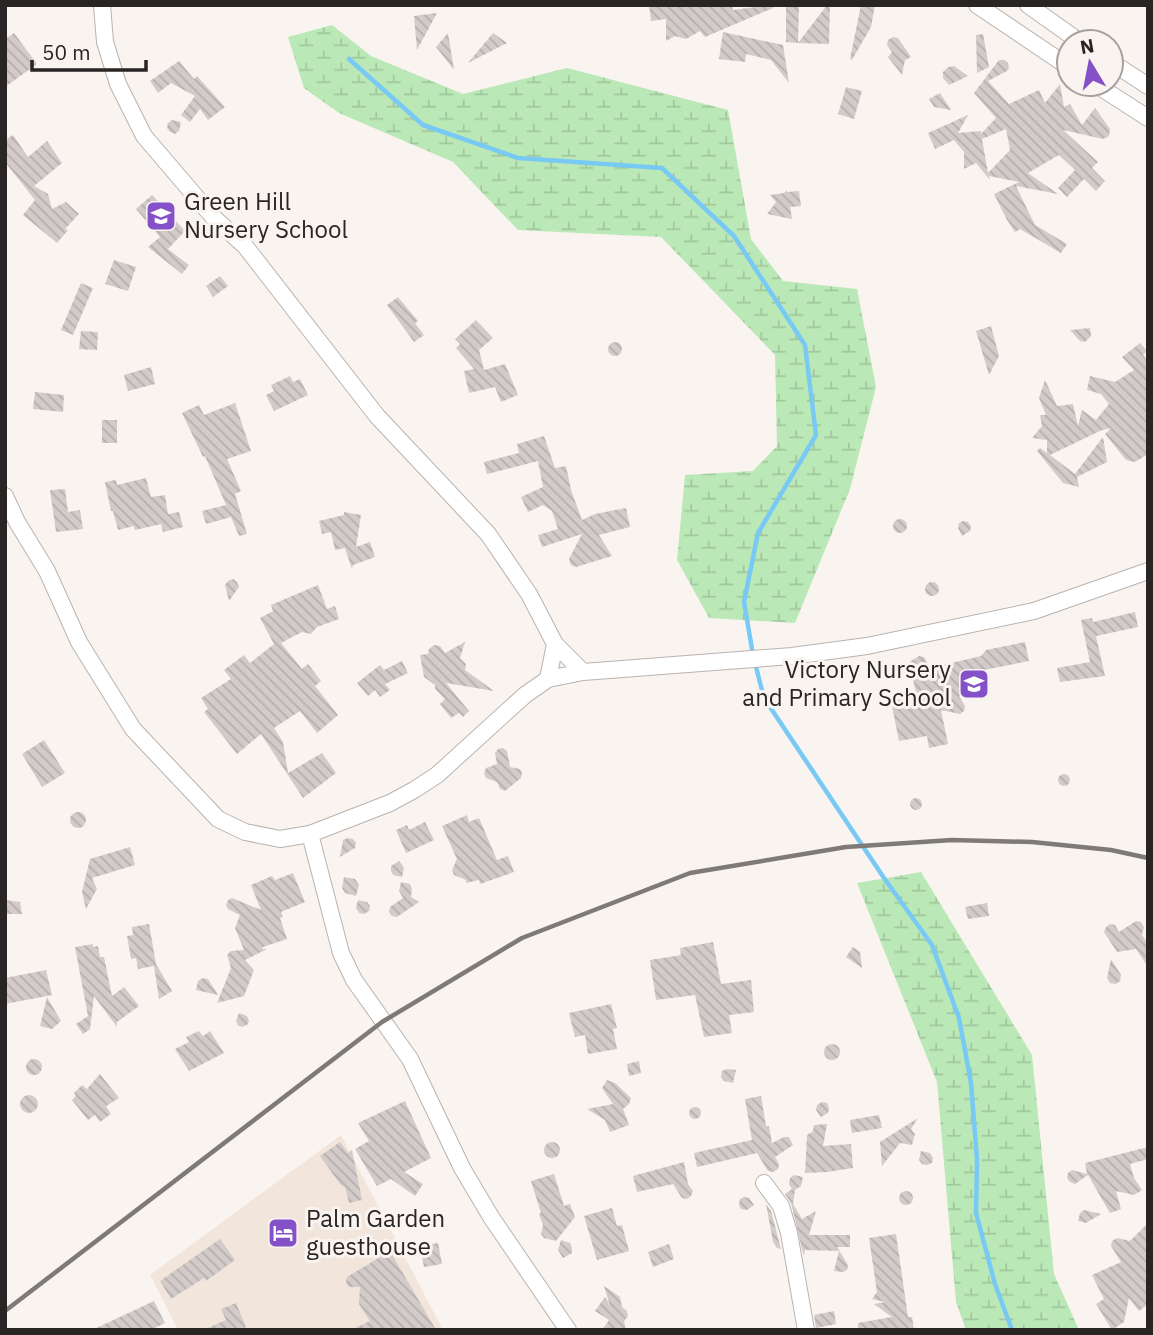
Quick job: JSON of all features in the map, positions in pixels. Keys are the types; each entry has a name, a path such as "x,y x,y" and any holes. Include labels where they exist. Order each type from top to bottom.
{"street":[{"path":"102,5 105,42 118,84 145,136 214,218 245,246 377,416 488,534 529,594 555,644 583,672"},
{"path":"977,5 1055,58"},
{"path":"1028,5 1060,28"},
{"path":"1125,71 1148,86"},
{"path":"1117,98 1148,118"},
{"path":"5,496 17,522 47,571 79,642 133,729 218,820 245,832 280,839 310,834 390,803 414,790 437,775 525,695 548,679 583,672 792,656 881,644 1034,611 1148,571"},
{"path":"548,679 555,644"},
{"path":"310,834 338,942 354,980 410,1059 462,1168 491,1217 568,1330"},
{"path":"764,1183 781,1206 789,1233 806,1330"}],"shaded area":[{"path":"341,1135 443,1330 178,1330 150,1275"}],"green space":[{"path":"332,25 371,56 463,94 567,68 728,110 751,239 783,281 857,289 876,387 850,489 795,623 709,618 677,560 685,475 753,471 777,446 775,355 661,237 518,230 453,162 339,113 304,88 288,37"},
{"path":"921,872 1032,1055 1054,1274 1079,1330 966,1330 956,1302 937,1082 857,883"}],"building":[{"path":"649,5 732,5 733,10 772,5 773,8 705,37 700,31 686,39 675,36 666,41 666,19 651,21"},
{"path":"786,5 799,5 798,43 786,42"},
{"path":"827,5 830,5 829,44 798,43"},
{"path":"861,5 875,5 871,27 852,60 850,59"},
{"path":"437,13 417,50 414,16"},
{"path":"723,32 783,45 789,83 771,60 746,54 745,62 719,59"},
{"path":"14,33 37,64 5,87 5,39"},
{"path":"448,33 454,70 436,47"},
{"path":"493,33 507,43 468,63"},
{"path":"983,34 989,67 977,73 976,35"},
{"path":"898,38 911,57 905,60 902,75 888,57 892,52 887,45 888,40"},
{"path":"999,60 1004,60 1008,63 1007,71 988,81 1009,104 1039,90 1045,103 1055,90 1055,98 1062,98 1064,107 1070,104 1082,125 1095,108 1110,129 1109,136 1103,139 1063,130 1098,162 1092,168 1105,181 1096,191 1084,179 1067,197 1058,188 1075,170 1059,155 1028,173 1058,194 1016,186 1035,225 1067,244 1061,253 1020,229 1015,232 1007,220 994,194 1019,182 989,176 990,180 976,163 964,169 964,152 954,140 935,149 928,133 968,115 958,133 981,131 981,134 996,118 974,93","holes":["1006,129 1010,150 988,173 982,139"]},
{"path":"179,61 194,79 197,76 225,107 208,120 200,109 190,122 181,115 195,96 171,83 158,93 150,81"},
{"path":"954,66 968,76 949,85 943,78 943,72"},
{"path":"846,87 862,91 854,119 838,114"},
{"path":"940,93 951,110 934,107 929,99"},
{"path":"172,120 181,122 179,131 175,134 167,128"},
{"path":"13,135 28,157 47,141 62,163 34,186 48,194 52,209 66,202 79,214 57,243 23,215 35,200 5,162 5,140"},
{"path":"787,190 799,191 801,206 790,207 792,219 767,214 776,202 770,195"},
{"path":"152,195 185,231 168,249 189,265 182,274 148,247 160,237 136,209"},
{"path":"114,260 136,267 128,291 105,284"},
{"path":"220,276 228,286 213,297 206,286"},
{"path":"81,283 93,288 73,335 61,330"},
{"path":"398,297 418,321 415,323 424,335 414,342 387,305"},
{"path":"476,320 493,338 479,350 484,370 505,364 518,395 501,402 495,387 469,393 464,371 474,369 456,348 460,344 455,339"},
{"path":"991,326 999,356 989,375 976,331"},
{"path":"1090,328 1091,336 1085,342 1080,341 1070,330"},
{"path":"81,331 98,332 97,350 79,349"},
{"path":"615,342 620,344 620,354 615,356 610,354 608,349 610,344"},
{"path":"1140,343 1147,351 1143,355 1148,361 1148,454 1135,462 1126,460 1105,434 1111,428 1102,430 1050,455 1075,474 1103,437 1107,462 1077,477 1079,487 1063,483 1037,451 1040,448 1047,453 1047,440 1032,438 1042,426 1040,415 1046,415 1039,398 1045,380 1057,406 1073,404 1078,426 1082,410 1096,420 1109,404 1101,394 1087,390 1090,376 1115,382 1134,370 1122,357"},
{"path":"151,367 155,384 128,391 124,375"},
{"path":"290,376 293,382 300,379 308,395 274,411 266,395 274,391 271,385"},
{"path":"35,392 64,395 63,412 33,409"},
{"path":"235,403 251,451 227,459 241,491 235,494 247,534 239,536 231,517 206,524 202,511 226,505 205,456 203,457 182,413 199,405 204,415"},
{"path":"102,420 117,420 117,443 102,443"},
{"path":"544,436 555,468 566,466 582,520 595,514 626,508 630,527 599,535 612,556 576,567 571,565 569,559 582,534 542,547 538,535 558,529 552,511 543,505 528,512 521,497 543,487 538,461 487,474 484,462 519,453 517,444"},
{"path":"146,478 151,497 165,495 168,514 179,512 183,527 163,532 161,524 135,530 134,526 118,530 105,482 116,480 117,485"},
{"path":"65,489 68,512 80,510 83,529 56,532 50,490"},
{"path":"344,512 361,515 356,547 370,542 375,557 353,565 352,569 345,548 335,550 331,532 322,534 319,521 344,515"},
{"path":"900,519 905,521 905,531 900,533 895,531 893,526 895,521"},
{"path":"963,521 971,526 970,531 962,536 958,528"},
{"path":"233,579 239,587 229,601 225,585"},
{"path":"932,582 937,584 937,594 932,596 927,594 925,589 927,584"},
{"path":"318,585 327,609 335,606 339,619 317,627 311,634 302,632 281,643 302,669 308,664 321,681 315,686 338,715 317,733 300,711 274,728 283,742 288,773 322,753 336,773 303,798 261,734 237,754 204,712 208,709 201,698 231,679 224,670 244,655 250,663 274,644 260,618 273,611 271,605"},
{"path":"1135,612 1138,627 1096,636 1105,676 1060,682 1057,668 1090,662 1081,620 1092,618 1093,622"},
{"path":"465,642 460,658 466,664 465,670 494,691 446,683 469,711 463,717 459,713 451,718 440,704 445,699 435,689 435,685 424,677 420,655 428,654 434,645 440,646 445,653"},
{"path":"1025,642 1029,661 984,670 986,678 979,680 982,692 959,696 965,706 964,711 960,714 941,710 948,744 929,748 927,736 899,741 891,701 917,696 911,672 898,669 919,656 924,657 930,668 981,656 986,650"},
{"path":"402,661 408,673 385,684 390,690 380,697 375,690 368,696 357,683 380,665 384,670"},
{"path":"44,740 65,773 42,787 22,754"},
{"path":"503,748 507,751 510,767 520,769 522,773 521,778 505,791 500,789 497,782 486,778 484,773 486,768 497,764 495,753"},
{"path":"1059,775 1069,775 1069,785 1059,785"},
{"path":"911,799 921,799 921,809 911,809"},
{"path":"78,812 86,820 78,828 70,820"},
{"path":"467,815 469,822 479,818 497,860 508,856 514,872 480,884 479,880 466,883 466,880 454,875 452,870 457,859 442,826"},
{"path":"425,822 434,840 406,853 396,830 407,825 409,830"},
{"path":"348,838 356,843 355,848 340,857 343,840"},
{"path":"130,847 135,865 92,878 97,889 86,909 82,892 90,859"},
{"path":"399,861 404,868 402,877 393,875 391,871 391,866"},
{"path":"293,873 305,902 281,912 283,917 280,918 287,939 263,947 262,949 267,949 245,960 254,970 244,996 217,1003 231,968 227,955 231,951 244,950 235,928 240,915 228,909 228,900 232,898 261,910 251,885 272,876 275,880"},
{"path":"344,877 355,879 359,885 356,896 345,893 342,888"},
{"path":"401,882 410,884 411,897 419,902 397,917 389,912 390,907 403,898 399,891"},
{"path":"5,900 20,902 22,914 5,914"},
{"path":"358,900 367,902 369,911 359,913 356,908"},
{"path":"987,903 989,916 968,919 965,907"},
{"path":"1136,921 1141,922 1144,927 1142,935 1148,944 1148,967 1136,949 1117,952 1104,932 1110,924 1115,925 1119,932"},
{"path":"149,924 156,964 172,991 159,999 154,966 138,969 136,958 131,959 127,936 133,935 132,927"},
{"path":"713,942 721,984 751,980 754,1012 729,1015 732,1033 704,1037 695,995 656,1000 650,960 681,955 680,948"},
{"path":"93,944 93,947 98,946 100,957 104,957 112,996 124,987 139,1006 117,1022 117,1027 94,996 90,1029 83,1034 76,1024 88,1016 75,947"},
{"path":"853,947 860,952 862,968 846,957"},
{"path":"1111,959 1121,975 1116,984 1110,983 1107,978"},
{"path":"46,970 52,995 5,1004 5,978"},
{"path":"208,979 218,995 196,990 198,981"},
{"path":"47,997 61,1021 52,1029 40,1026"},
{"path":"611,1004 617,1028 613,1029 617,1049 588,1054 585,1035 575,1037 569,1013"},
{"path":"239,1013 247,1016 247,1025 238,1025 236,1021"},
{"path":"199,1031 203,1036 210,1031 224,1053 189,1071 175,1049 189,1042 186,1037"},
{"path":"832,1044 840,1052 832,1060 824,1052"},
{"path":"34,1059 40,1061 40,1073 34,1075 28,1073 26,1067 28,1061"},
{"path":"639,1061 641,1073 629,1076 627,1064"},
{"path":"736,1070 733,1083 724,1081 721,1077 722,1071"},
{"path":"100,1074 119,1098 106,1106 111,1114 100,1122 95,1115 88,1120 72,1100 76,1096 74,1093 82,1085 87,1089"},
{"path":"607,1080 615,1083 631,1098 623,1109 629,1125 610,1132 605,1120 587,1109 613,1104 602,1088"},
{"path":"29,1095 35,1098 38,1104 35,1110 29,1113 23,1110 20,1104 23,1098"},
{"path":"761,1096 772,1143 789,1137 793,1145 775,1157 779,1164 778,1169 768,1171 757,1153 697,1167 694,1153 752,1140 745,1099"},
{"path":"405,1101 431,1158 404,1172 423,1184 415,1196 391,1179 377,1186 355,1149 369,1141 358,1123"},
{"path":"827,1103 829,1108 828,1113 821,1117 816,1110 817,1105"},
{"path":"690,1108 700,1108 700,1118 690,1118"},
{"path":"879,1115 882,1128 852,1133 850,1120"},
{"path":"918,1118 911,1129 915,1134 912,1145 900,1143 882,1166 880,1142"},
{"path":"827,1124 823,1146 851,1144 853,1168 805,1173 807,1135 813,1131 814,1125"},
{"path":"340,1142 348,1153 352,1150 362,1200 349,1203 345,1187 320,1156"},
{"path":"549,1142 555,1142 560,1150 558,1156 549,1158 544,1153 544,1147"},
{"path":"1148,1147 1148,1159 1130,1164 1134,1178 1142,1190 1134,1195 1116,1191 1121,1209 1110,1213 1088,1175 1075,1184 1067,1178 1072,1170 1087,1174 1085,1163"},
{"path":"921,1151 930,1153 932,1163 922,1164 919,1160"},
{"path":"684,1162 688,1184 693,1191 687,1199 682,1198 673,1184 637,1192 633,1176"},
{"path":"554,1174 564,1206 570,1204 575,1217 556,1241 544,1238 541,1234 541,1213 531,1181"},
{"path":"794,1175 803,1177 801,1186 795,1190 793,1204 802,1219 816,1211 809,1235 850,1235 850,1247 837,1247 848,1265 847,1270 834,1271 839,1251 805,1250 804,1255 791,1203 785,1194 792,1189 789,1184"},
{"path":"906,1191 911,1193 911,1203 906,1205 901,1203 899,1198 901,1193"},
{"path":"749,1198 754,1205 747,1210 741,1209 739,1205 740,1199"},
{"path":"766,1204 771,1211 781,1249 773,1242"},
{"path":"612,1208 617,1226 622,1225 629,1251 597,1260 584,1216"},
{"path":"1084,1210 1101,1214 1086,1223 1078,1221"},
{"path":"1148,1223 1148,1304 1139,1311 1129,1298 1124,1322 1112,1330 1096,1304 1104,1299 1092,1275 1121,1262 1111,1246 1112,1241 1117,1238 1130,1241"},
{"path":"896,1234 908,1317 912,1317 914,1330 858,1330 858,1323 892,1317 874,1304 885,1302 872,1299 877,1292 869,1238"},
{"path":"220,1239 235,1260 206,1281 204,1278 171,1299 160,1281"},
{"path":"561,1240 570,1243 572,1248 572,1253 563,1258 558,1250"},
{"path":"438,1243 442,1264 424,1267 420,1246"},
{"path":"669,1244 674,1259 653,1267 648,1252"},
{"path":"390,1251 436,1330 351,1330 370,1321 359,1304 360,1287 349,1287 347,1277"},
{"path":"604,1286 620,1297 622,1307 627,1311 628,1316 624,1321 626,1330 602,1330 609,1320 595,1311 605,1297 610,1306"},
{"path":"154,1301 165,1323 151,1330 92,1330"},
{"path":"236,1303 246,1327 239,1330 203,1330 226,1320 221,1309"},
{"path":"834,1311 836,1324 816,1328 814,1315"}],"waterway":[{"path":"349,59 423,125 518,158 662,168 734,236 805,345 816,435 758,533 744,602 753,655"},
{"path":"755,663 764,698 932,945 959,1018 971,1083 977,1160 976,1213 995,1284 1012,1330"}],"railway":[{"path":"5,1311 382,1022 522,938 690,873 846,847 952,840 1032,842 1111,850 1148,858"}],"place":[{"name":"Green Hill Nursery School","path":"161,216"},
{"name":"Victory Nursery and Primary School","path":"974,684"},
{"name":"Palm Garden guesthouse","path":"283,1233"}]}
